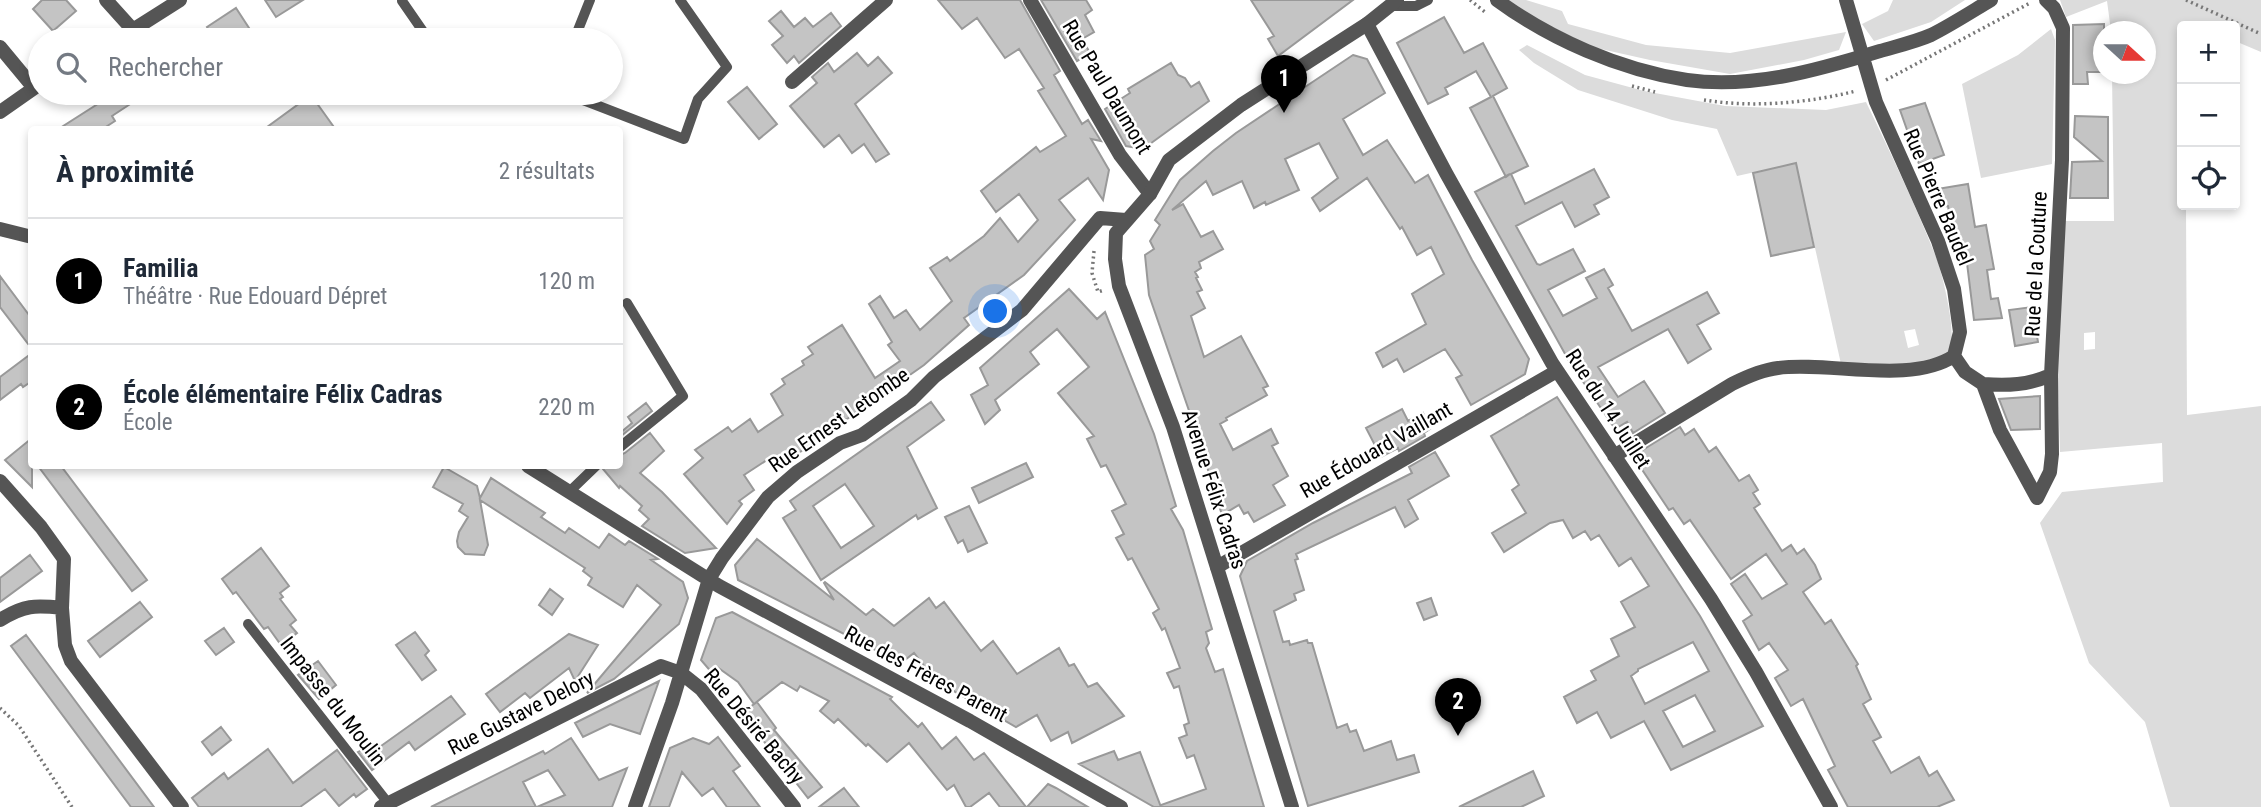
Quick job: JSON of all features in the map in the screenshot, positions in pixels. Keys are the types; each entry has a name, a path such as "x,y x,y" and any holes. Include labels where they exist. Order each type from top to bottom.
{"street":[{"path":"106,0 131,28"},
{"path":"136,28 180,0"},
{"path":"792,82 886,0"},
{"name":"Rue Paul Daumont","path":"1030,0 1120,155 1150,194"},
{"path":"1497,0 1537,27 1593,54 1687,80 1730,81 1795,75 1929,36 1991,0"},
{"name":"Rue Pierre Baudel","path":"1846,0 1881,113 1938,241 1954,289 1960,332 1954,356"},
{"name":"Rue de la Couture","path":"1983,384 2000,430 2037,498 2050,472 2052,454 2051,375 2062,160 2063,27 2054,8 2046,0"},
{"name":"Avenue Félix Cadras","path":"1292,807 1173,427 1119,286 1115,259 1116,233 1150,194 1168,160 1250,100 1367,24 1394,3"},
{"name":"Rue du 14 Juillet","path":"1367,24 1446,173 1557,370 1724,620 1831,807"},
{"path":"0,47 28,77"},
{"path":"0,112 28,92"},
{"name":"Rue Ernest Letombe","path":"635,807 681,673 709,579 768,497 797,472 840,443 862,435 911,400 934,377 1022,310 1100,218 1126,220"},
{"path":"0,229 28,236"},
{"path":"1614,456 1732,384 1752,374 1776,368 1807,366 1869,371 1927,367 1945,362 1954,356 1965,372 1983,384 2007,386 2033,383 2051,375"},
{"name":"Rue Édouard Vaillant","path":"1217,567 1557,370"},
{"name":"Rue des Frères Parent","path":"533,469 719,586 971,720 1121,807"},
{"path":"0,481 41,527 64,559 62,608 65,645 71,661 182,807"},
{"path":"0,620 17,609 35,606 62,608"},
{"name":"Rue Gustave Delory","path":"384,805 661,666 681,673"},
{"name":"Rue Désiré Bachy","path":"681,673 701,688 794,807"}],"lane":[{"path":"579,28 590,0"},
{"path":"596,105 684,139 698,99 727,67 680,0"},
{"path":"1394,3 1416,6 1428,0"},
{"path":"402,1 419,28"},
{"path":"623,445 683,396 627,303"},
{"path":"569,492 593,469"},
{"name":"Impasse du Moulin","path":"248,624 384,805"}],"path":[{"path":"2186,0 2261,34"},
{"path":"1084,238 1095,246 1092,273 1098,292 1119,286"},
{"path":"0,708 19,726 72,807"}],"shaded area":[{"path":"1509,0 1526,0 1562,11 1568,24 1646,45 1730,53 1846,32 1839,50 1804,60 1730,74 1592,47 1540,21"},
{"path":"1893,0 1965,0 1931,22 1874,41 1862,24 1888,11"},
{"path":"2060,0 2261,0 2261,52 2240,43 2240,21 2177,21 2177,210 2186,210 2187,415 2261,406 2261,807 2170,807 2145,722 2089,663 2040,523 2062,492 2163,482 2162,443 2060,452 2057,360 2064,221 2114,221 2112,84 2156,84 2156,21 2110,21 2107,1 2066,17","holes":["2095,332 2095,349 2084,350 2084,333"]},
{"path":"2051,29 2055,40 2052,164 1981,178 1962,84 2018,55"},
{"path":"1527,45 1585,75 1644,91 1725,106 1826,110 1866,102 1913,201 1938,262 1951,321 1949,351 1942,357 1915,364 1841,364 1796,163 1737,176 1717,129 1672,120 1578,90 1534,63 1519,50","holes":["1915,329 1919,345 1908,348 1904,331"]}],"building":[{"path":"42,0 66,0 76,11 56,28 50,28 33,9"},
{"path":"265,0 303,0 276,17"},
{"path":"938,0 1020,0 1060,71 1054,75 1082,124 1088,120 1101,141 1091,139 1109,170 1103,200 1088,178 1059,200 1075,220 1024,275 964,318 969,325 924,365 780,466 773,456 744,475 754,490 739,501 742,504 727,524 684,474 703,458 695,450 728,427 732,432 750,419 758,432 783,415 771,394 785,384 782,379 804,365 802,361 813,354 808,347 842,325 875,378 900,361 888,345 892,342 869,304 880,296 894,318 906,310 920,330 952,301 930,268 947,257 950,261 984,236 1000,218 1018,242 1038,220 1019,194 996,212 981,191 1036,147 1040,152 1066,136 1038,91 1044,88 1019,49 1005,58 977,18 962,29"},
{"path":"1041,0 1086,0 1092,10 1085,15 1094,32 1082,39 1090,53 1077,61"},
{"path":"1251,0 1353,0 1278,56 1268,39 1274,36"},
{"path":"236,8 249,28 208,28"},
{"path":"781,11 794,27 805,18 813,27 831,13 841,26 799,63 794,56 787,63 772,45 783,36 769,21"},
{"path":"1444,17 1464,53 1483,43 1507,88 1493,96 1528,166 1511,174 1525,204 1594,169 1609,197 1594,205 1599,214 1575,227 1562,202 1516,226 1537,264 1573,249 1585,271 1548,290 1563,316 1597,298 1586,278 1604,269 1613,285 1608,288 1632,331 1707,292 1719,313 1697,325 1711,349 1688,363 1668,329 1598,367 1618,397 1644,381 1665,413 1633,433 1627,422 1615,429 1569,361 1475,192 1506,176 1470,108 1491,97 1476,71 1445,88 1448,94 1428,104 1397,43"},
{"path":"2093,24 2093,72 2087,72 2088,84 2073,84 2073,25"},
{"path":"857,53 868,66 878,57 892,73 855,104 889,154 876,162 864,144 852,153 839,135 824,147 790,106 817,83 812,77 828,63 834,72"},
{"path":"1353,55 1367,59 1385,93 1343,119 1363,155 1387,140 1415,183 1428,175 1472,260 1529,359 1525,374 1471,405 1456,378 1462,375 1445,349 1404,372 1397,359 1383,367 1376,353 1426,324 1412,294 1444,274 1431,247 1417,255 1402,227 1400,229 1367,178 1320,211 1312,198 1338,178 1319,143 1285,159 1299,190 1266,205 1265,202 1254,208 1242,181 1213,195 1206,181 1172,210 1183,204 1201,237 1213,231 1223,249 1199,262 1201,268 1195,272 1202,290 1197,292 1205,308 1191,316 1204,357 1241,336 1268,386 1263,388 1267,395 1220,424 1233,450 1271,429 1278,443 1272,446 1288,476 1273,485 1285,505 1254,522 1248,512 1244,514 1239,505 1222,515 1149,295 1145,255 1154,249 1150,241 1160,225 1155,220 1180,180 1236,133"},
{"path":"1171,63 1178,75 1185,78 1191,87 1199,82 1209,101 1143,149 1126,146 1105,109 1130,93 1128,89"},
{"path":"747,87 777,124 759,139 728,102"},
{"path":"1925,103 1944,155 1919,164 1900,110"},
{"path":"96,105 129,105 112,116 115,121 107,126 63,126"},
{"path":"297,105 318,105 333,126 268,126"},
{"path":"2075,116 2108,117 2108,198 2070,198 2072,162 2102,161 2074,137"},
{"path":"1796,163 1814,247 1771,256 1753,173"},
{"path":"1968,184 1975,227 1986,225 1994,269 1987,270 1991,299 1998,298 2002,318 1974,320 1966,255 1956,256 1948,206 1940,207 1937,189"},
{"path":"0,276 28,314 28,344 0,307"},
{"path":"1069,289 1097,319 1105,312 1154,434 1176,506 1171,509 1183,530 1212,629 1206,632 1209,643 1206,648 1215,672 1223,669 1264,807 1161,805 1206,789 1194,755 1187,758 1179,738 1187,735 1184,725 1189,723 1179,686 1174,688 1167,673 1180,668 1165,628 1162,630 1153,613 1159,609 1132,558 1128,560 1116,538 1124,534 1112,511 1126,504 1106,465 1101,467 1087,439 1094,436 1058,393 1089,367 1057,329 1030,352 1039,364 995,400 1000,410 985,424 971,395 988,385 980,368"},
{"path":"2032,307 2038,342 2015,346 2009,310"},
{"path":"28,356 28,384 23,387 21,384 0,400 0,377"},
{"path":"2040,396 2040,429 2011,430 1999,399"},
{"path":"1557,397 1700,616 1763,726 1671,770 1644,721 1611,738 1597,712 1577,723 1564,697 1596,680 1591,671 1619,656 1611,639 1635,627 1621,602 1649,586 1631,558 1619,566 1599,535 1591,540 1585,531 1573,538 1563,520 1550,523 1504,552 1492,533 1526,513 1512,490 1519,485 1491,436","holes":["1693,642 1709,671 1645,704 1631,676 1638,669","1695,695 1715,731 1683,747 1663,711"]},
{"path":"931,402 944,420 907,447 937,508 918,519 916,515 821,580 783,518 796,510 790,501","holes":["845,484 874,526 841,548 813,506"]},
{"path":"646,403 652,411 623,435 623,430 632,423 628,417"},
{"path":"1402,409 1408,421 1423,413 1430,429 1424,433 1425,436 1399,451 1398,448 1381,457 1366,428"},
{"path":"1680,427 1685,435 1694,429 1709,452 1716,447 1739,481 1749,475 1758,490 1753,493 1760,504 1754,508 1782,551 1791,545 1797,554 1804,549 1815,565 1821,579 1803,592 1825,624 1831,620 1858,664 1856,666 1871,699 1863,704 1881,737 1873,741 1891,773 1919,757 1929,776 1937,771 1954,800 1937,807 1848,807 1828,770 1835,766 1803,699 1791,706 1775,678 1788,670 1769,643 1759,650 1743,621 1752,615 1731,584 1745,574 1762,599 1787,584 1766,554 1731,579 1690,520 1684,524 1673,508 1669,510 1633,456"},
{"path":"650,433 664,451 640,473 716,548 685,553 642,526 649,519 639,510 642,506 620,486 619,488 603,469 623,469 625,453"},
{"path":"28,441 28,469 32,469 32,487 5,460"},
{"path":"1435,452 1449,476 1408,500 1418,519 1405,527 1395,507 1296,554 1298,559 1295,560 1304,590 1294,594 1296,600 1274,611 1283,642 1289,641 1290,645 1307,640 1312,643 1337,728 1347,724 1350,732 1356,730 1364,751 1391,741 1397,760 1414,755 1419,772 1308,806 1240,576 1247,561 1313,523 1412,473 1409,467"},
{"path":"1026,463 1033,477 979,503 972,488"},
{"path":"40,469 63,469 147,580 132,591"},
{"path":"443,469 447,469 477,486 480,498 491,478 545,513 541,517 565,533 569,528 599,548 609,534 625,545 629,541 658,559 651,560 683,582 688,598 679,624 614,679 587,693 661,605 637,585 623,607 588,585 592,578 583,571 585,568 480,500 488,545 484,555 465,554 458,547 457,541 468,517 459,511 463,504 433,487"},
{"path":"969,506 987,543 968,552 963,540 958,543 945,517"},
{"path":"757,539 834,600 825,582 866,615 873,609 894,626 929,598 936,608 944,602 981,651 993,641 1017,674 1059,648 1069,666 1074,664 1088,687 1097,683 1124,716 1072,743 1068,732 1051,741 1037,715 1016,727 945,686 940,678 936,681 914,653 901,663 738,580 735,565"},
{"path":"261,548 289,586 280,593 283,597 280,599 296,620 290,625 297,633 281,645 268,627 264,629 236,592 233,594 222,579"},
{"path":"30,555 42,571 0,602 0,578"},
{"path":"550,589 563,599 552,615 539,605"},
{"path":"1431,598 1437,615 1424,620 1417,603"},
{"path":"140,602 152,617 100,657 88,641"},
{"path":"732,612 892,697 890,699 918,727 922,723 942,749 956,737 974,760 984,753 1026,807 1000,807 989,793 966,807 954,785 947,790 909,743 887,762 838,719 834,723 820,711 829,701 800,686 797,691 782,682 754,704 738,682 717,667 713,674 701,660 716,618"},
{"path":"224,628 234,642 216,655 205,641"},
{"path":"415,632 429,651 425,655 436,670 422,680 396,645"},
{"path":"569,634 598,645 575,681 569,668 530,698 525,693 500,712 486,694"},
{"path":"26,635 154,807 131,807 11,646"},
{"path":"318,661 336,685 319,699 298,675"},
{"path":"659,681 640,734 610,724 583,737 575,723"},
{"path":"451,696 465,714 415,750 409,742 372,770 358,752 362,750 367,756"},
{"path":"757,702 776,728 774,730 822,787 808,798 742,713"},
{"path":"221,727 231,740 212,755 202,742"},
{"path":"718,737 740,766 733,771 760,807 727,807 713,788 702,796 682,772 669,807 649,807 670,748 693,738 709,744"},
{"path":"571,738 599,780 627,768 612,807 537,807 565,795 548,770 523,782 536,807 431,807 543,751 545,754"},
{"path":"268,749 293,783 337,750 367,789 356,797 354,794 339,806 325,789 300,807 199,807 192,798 224,773 228,779"},
{"path":"1114,751 1118,760 1140,752 1161,807 1154,807 1079,764"},
{"path":"1533,771 1544,796 1521,807 1459,807"},
{"path":"1048,784 1056,788 1088,807 1027,807"},
{"path":"844,788 859,807 819,807"}],"place":[{"name":"Familia","path":"1284,113"},
{"name":"École élémentaire Félix Cadras","path":"1458,736"}]}
